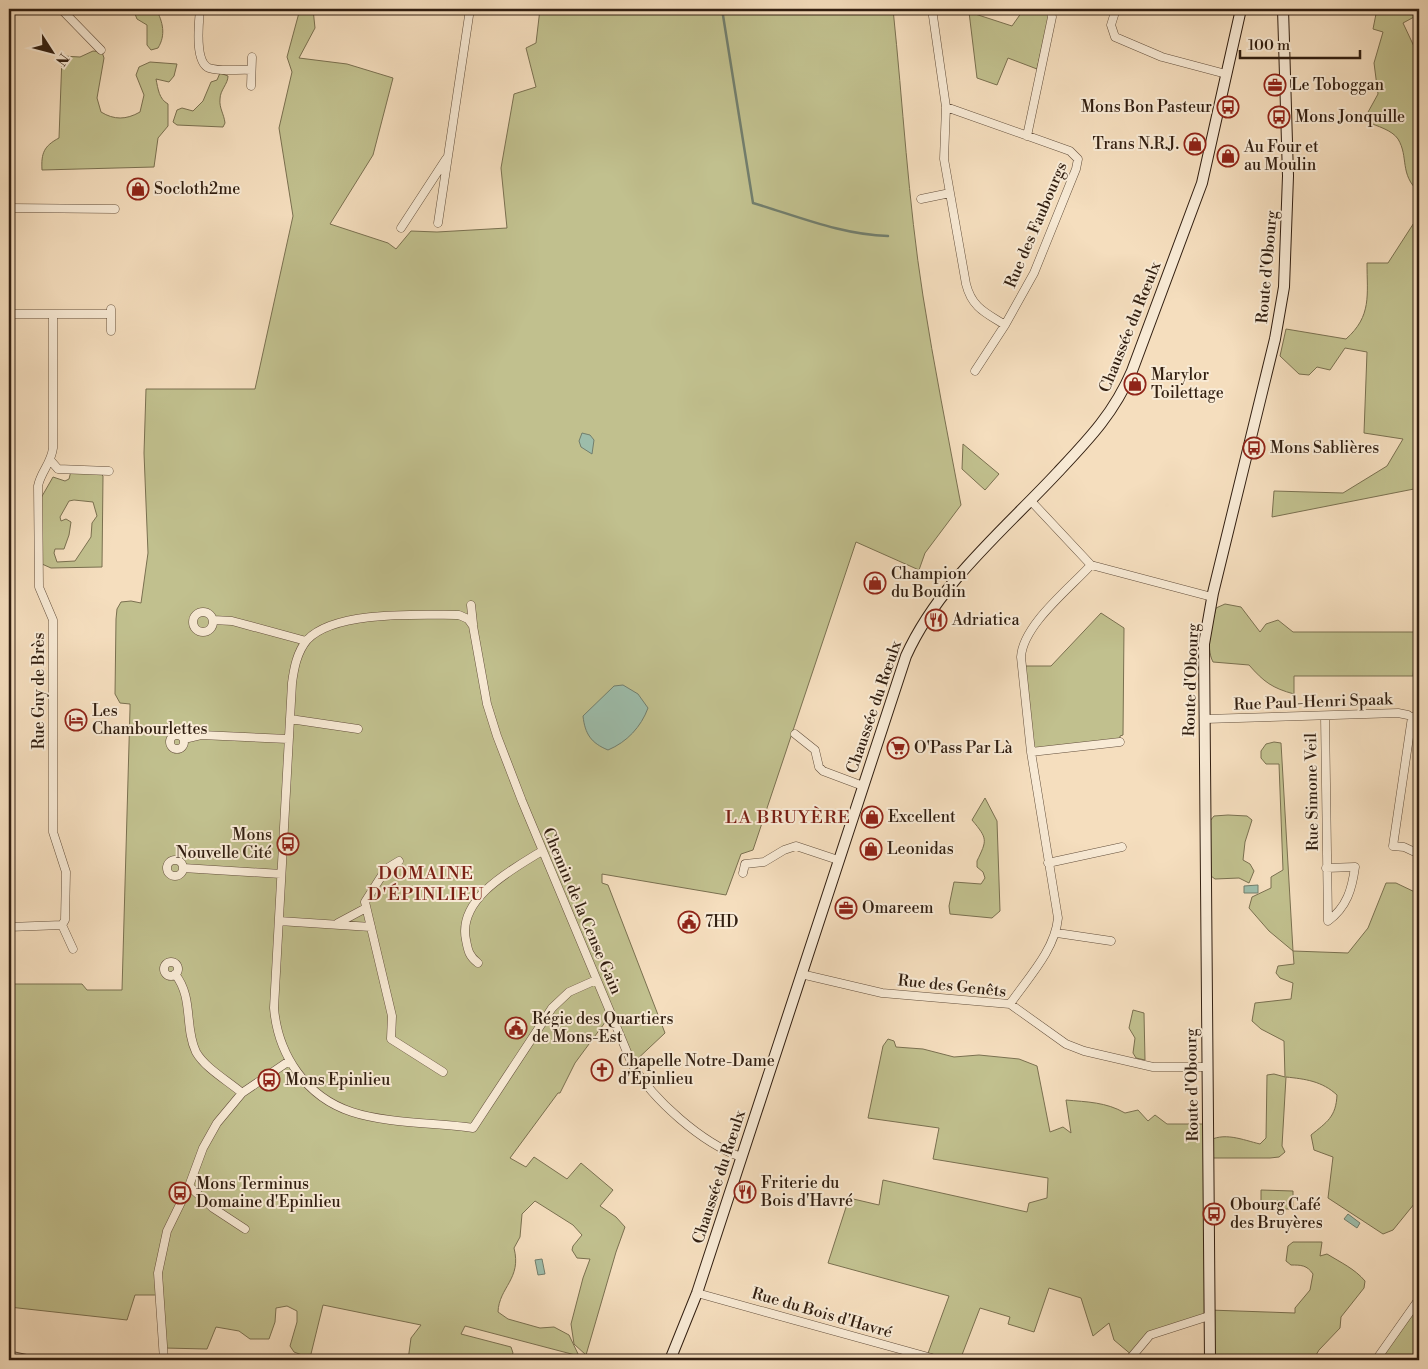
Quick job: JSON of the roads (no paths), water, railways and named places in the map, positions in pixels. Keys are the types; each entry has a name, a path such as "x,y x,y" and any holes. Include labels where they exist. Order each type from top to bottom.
{"main road":[{"name":"Chaussée du Rœulx","path":"670,1360 697,1292 906,656 926,617 958,577 1100,427 1126,383 1202,183 1240,9"},
{"name":"Route d'Obourg","path":"1210,1360 1206,1067 1204,644 1212,597 1275,339 1284,287 1288,176 1283,9"}],"street":[{"path":"61,9 101,50"},
{"path":"200,9 199,49 203,64 209,68 252,70"},
{"path":"438,223 470,9"},
{"path":"932,9 946,108 944,159 968,294 977,307 1005,325"},
{"path":"1027,136 1052,17 1050,9"},
{"path":"1116,9 1111,25 1115,37 1162,57 1226,74"},
{"path":"251,86 252,57"},
{"name":"Rue des Faubourgs","path":"946,108 1070,151 1078,158 1076,169 1034,273 1005,325 975,371"},
{"path":"401,228 448,156"},
{"path":"921,199 950,193"},
{"path":"9,208 115,209"},
{"path":"9,314 111,311 111,332"},
{"name":"Rue Guy de Brès","path":"53,314 53,448 51,462 40,476 38,486 39,586 53,620 53,832 66,872 65,920 62,925"},
{"path":"51,462 58,469 109,471"},
{"path":"1031,501 1091,565 1212,597"},
{"path":"1010,1004 1049,948 1057,933 1058,918 1031,752 1021,657 1022,646 1032,628 1091,565"},
{"name":"Chemin de la Cense Gain","path":"471,605 473,626 491,720 542,851 630,1060 652,1092 698,1133 741,1157"},
{"path":"473,626 468,619 459,616 390,615 334,624 324,628 306,641 295,666 288,739 274,1008 278,1032 289,1061 316,1093 352,1112 372,1117 473,1128 552,1008 569,992 596,980"},
{"path":"213,620 232,622 306,641"},
{"name":"Rue Paul-Henri Spaak","path":"1205,719 1398,713 1412,717 1419,722"},
{"name":"Rue Simone Veil","path":"1325,716 1326,868 1328,921 1345,904 1355,867 1326,868"},
{"path":"1412,717 1393,846 1404,847 1419,854"},
{"path":"290,719 358,729"},
{"path":"795,734 815,750 819,767 823,771 863,786"},
{"path":"184,739 201,735 288,739"},
{"path":"1031,752 1120,742"},
{"path":"742,873 745,864 764,862 792,847 802,847 838,860"},
{"path":"1048,863 1122,847"},
{"path":"478,963 468,953 464,934 465,923 469,914 493,882 542,851"},
{"path":"399,861 389,866 370,891 365,902 392,1016 391,1039 443,1072"},
{"path":"183,868 281,874"},
{"path":"338,923 366,908"},
{"path":"279,921 370,923"},
{"path":"9,927 62,925 73,949"},
{"path":"1057,933 1111,941"},
{"path":"175,974 186,991 197,1053 242,1093"},
{"name":"Rue des Genêts","path":"801,974 882,993 1010,1004 1066,1044 1084,1051 1152,1067 1206,1067"},
{"path":"164,1360 158,1285 159,1260 167,1231 190,1186 206,1140 242,1093 289,1061"},
{"path":"190,1186 213,1208 244,1229"},
{"name":"Rue du Bois d'Havré","path":"697,1292 939,1360"},
{"path":"1376,1360 1419,1299"},
{"path":"1129,1360 1150,1335 1209,1316"},
{"path":"9,1356 28,1360"}],"waterway":[{"path":"722,9 753,203 837,229 888,236"}],"place":[{"name":"Le Toboggan","path":"1275,85"},
{"name":"Mons Bon Pasteur","path":"1228,107"},
{"name":"Mons Jonquille","path":"1279,117"},
{"name":"Trans N.R.J.","path":"1195,144"},
{"name":"Au Four et au Moulin","path":"1228,156"},
{"name":"Socloth2me","path":"138,189"},
{"name":"Marylor Toilettage","path":"1135,384"},
{"name":"Mons Sablières","path":"1254,448"},
{"name":"Champion du Boudin","path":"875,583"},
{"name":"Adriatica","path":"936,620"},
{"name":"Les Chambourlettes","path":"76,720"},
{"name":"O'Pass Par Là","path":"898,748"},
{"name":"Excellent","path":"872,817"},
{"name":"Mons Nouvelle Cité","path":"288,844"},
{"name":"Leonidas","path":"871,849"},
{"name":"Omareem","path":"846,908"},
{"name":"7HD","path":"689,922"},
{"name":"Régie des Quartiers de Mons-Est","path":"516,1028"},
{"name":"Chapelle Notre-Dame d'Épinlieu","path":"602,1070"},
{"name":"Mons Epinlieu","path":"269,1080"},
{"name":"Friterie du Bois d'Havré","path":"745,1192"},
{"name":"Mons Terminus Domaine d'Epinlieu","path":"180,1193"},
{"name":"Obourg Café des Bruyères","path":"1214,1214"}],"district":[{"name":"LA BRUYÈRE","path":"788,817"},
{"name":"DOMAINE D'ÉPINLIEU","path":"426,883"}]}
